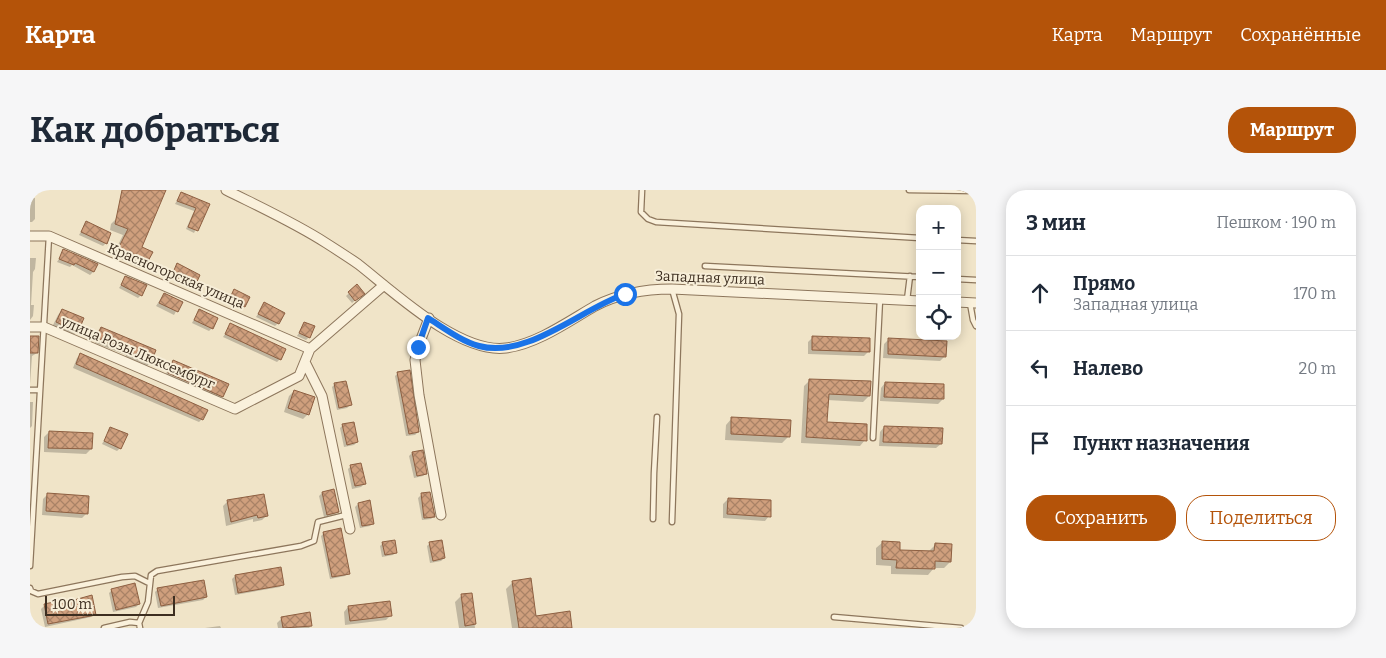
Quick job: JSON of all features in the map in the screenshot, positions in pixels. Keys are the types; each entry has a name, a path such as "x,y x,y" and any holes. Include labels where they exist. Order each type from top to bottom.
{"street":[{"name":"Западная улица","path":"226,190 324,242 356,263 428,318 462,339 478,346 507,348 534,339 610,299 636,291 672,289 916,301"},
{"name":"Красногорская улица","path":"30,236 49,236 310,349"},
{"path":"350,530 322,396 304,362 310,349 384,285"},
{"path":"428,318 418,347 416,360 419,395 441,515"},
{"name":"улица Розы Люксембург","path":"30,327 44,327 235,409 299,376 304,362"}],"lane":[{"path":"642,190 641,212 648,219 656,222 916,238"},
{"path":"909,190 976,191"},
{"path":"30,566 49,236"},
{"path":"961,240 976,241"},
{"path":"705,266 916,277"},
{"path":"907,300 910,276"},
{"path":"961,279 976,280"},
{"path":"672,289 679,314 672,522"},
{"path":"873,438 880,299"},
{"path":"973,303 973,320 976,326"},
{"path":"30,390 40,390"},
{"path":"654,519 657,417"},
{"path":"104,628 130,622 139,625 148,602 151,575 157,571 301,546 314,541 318,522 346,515"},
{"path":"30,588 31,591 38,594 135,576 149,583"},
{"path":"834,616 961,628"}],"building":[{"path":"122,190 166,190 142,247 153,252 147,263 118,249 128,229 115,224"},
{"path":"181,192 210,204 198,231 188,227 196,208 177,201"},
{"path":"86,221 111,233 107,244 81,232"},
{"path":"63,249 98,264 94,272 75,263 74,265 59,259"},
{"path":"177,263 200,275 195,286 172,275"},
{"path":"125,276 147,285 142,296 121,285"},
{"path":"357,284 365,294 355,301 348,292"},
{"path":"234,289 250,297 245,307 229,300"},
{"path":"164,293 183,302 178,312 159,303"},
{"path":"264,302 285,313 279,324 258,314"},
{"path":"62,309 84,318 78,332 56,322"},
{"path":"199,309 218,318 213,329 194,320"},
{"path":"304,322 315,326 310,338 299,333"},
{"path":"230,323 286,349 281,360 225,334"},
{"path":"101,327 156,350 151,363 128,353 129,351 96,338"},
{"path":"30,336 39,336 38,353 30,353"},
{"path":"812,336 870,338 870,352 812,350"},
{"path":"888,338 947,341 946,357 888,354"},
{"path":"80,353 208,410 203,420 76,364"},
{"path":"173,360 229,384 223,397 168,373"},
{"path":"410,370 419,432 409,434 397,372"},
{"path":"809,379 871,381 870,396 829,394 827,422 867,424 867,441 806,437"},
{"path":"346,381 352,405 339,408 334,383"},
{"path":"885,382 944,384 944,399 884,397"},
{"path":"294,390 315,397 309,415 288,408"},
{"path":"731,417 791,420 790,437 731,434"},
{"path":"354,422 358,442 347,445 342,424"},
{"path":"884,426 943,428 942,444 883,442"},
{"path":"110,427 128,434 121,449 104,441"},
{"path":"49,431 93,433 92,449 48,448"},
{"path":"423,450 427,474 417,476 412,452"},
{"path":"361,463 366,484 355,486 350,465"},
{"path":"334,489 339,512 327,515 322,492"},
{"path":"430,492 435,517 424,518 421,493"},
{"path":"47,493 89,496 88,514 46,511"},
{"path":"264,494 268,516 258,518 257,515 231,522 227,500"},
{"path":"728,498 771,500 771,517 727,514"},
{"path":"370,500 374,524 362,526 358,503"},
{"path":"341,528 350,574 332,577 323,532"},
{"path":"395,540 397,553 385,555 382,542"},
{"path":"442,540 445,558 433,561 429,542"},
{"path":"882,541 900,542 900,550 934,551 935,543 952,544 951,562 935,561 935,569 896,568 897,560 882,559"},
{"path":"281,567 284,585 238,593 235,575"},
{"path":"531,578 536,616 570,611 572,628 519,628 512,581"},
{"path":"204,580 207,597 161,606 157,588"},
{"path":"135,583 140,604 116,610 111,589"},
{"path":"472,593 476,624 465,626 461,594"},
{"path":"92,595 96,615 48,624 44,604 59,601 60,604"},
{"path":"390,601 392,616 350,621 348,606"},
{"path":"310,612 312,626 283,628 281,617"}],"route":[{"path":"418,347 428,318 462,339 478,346 507,348 534,339 610,299 625,294"}]}
